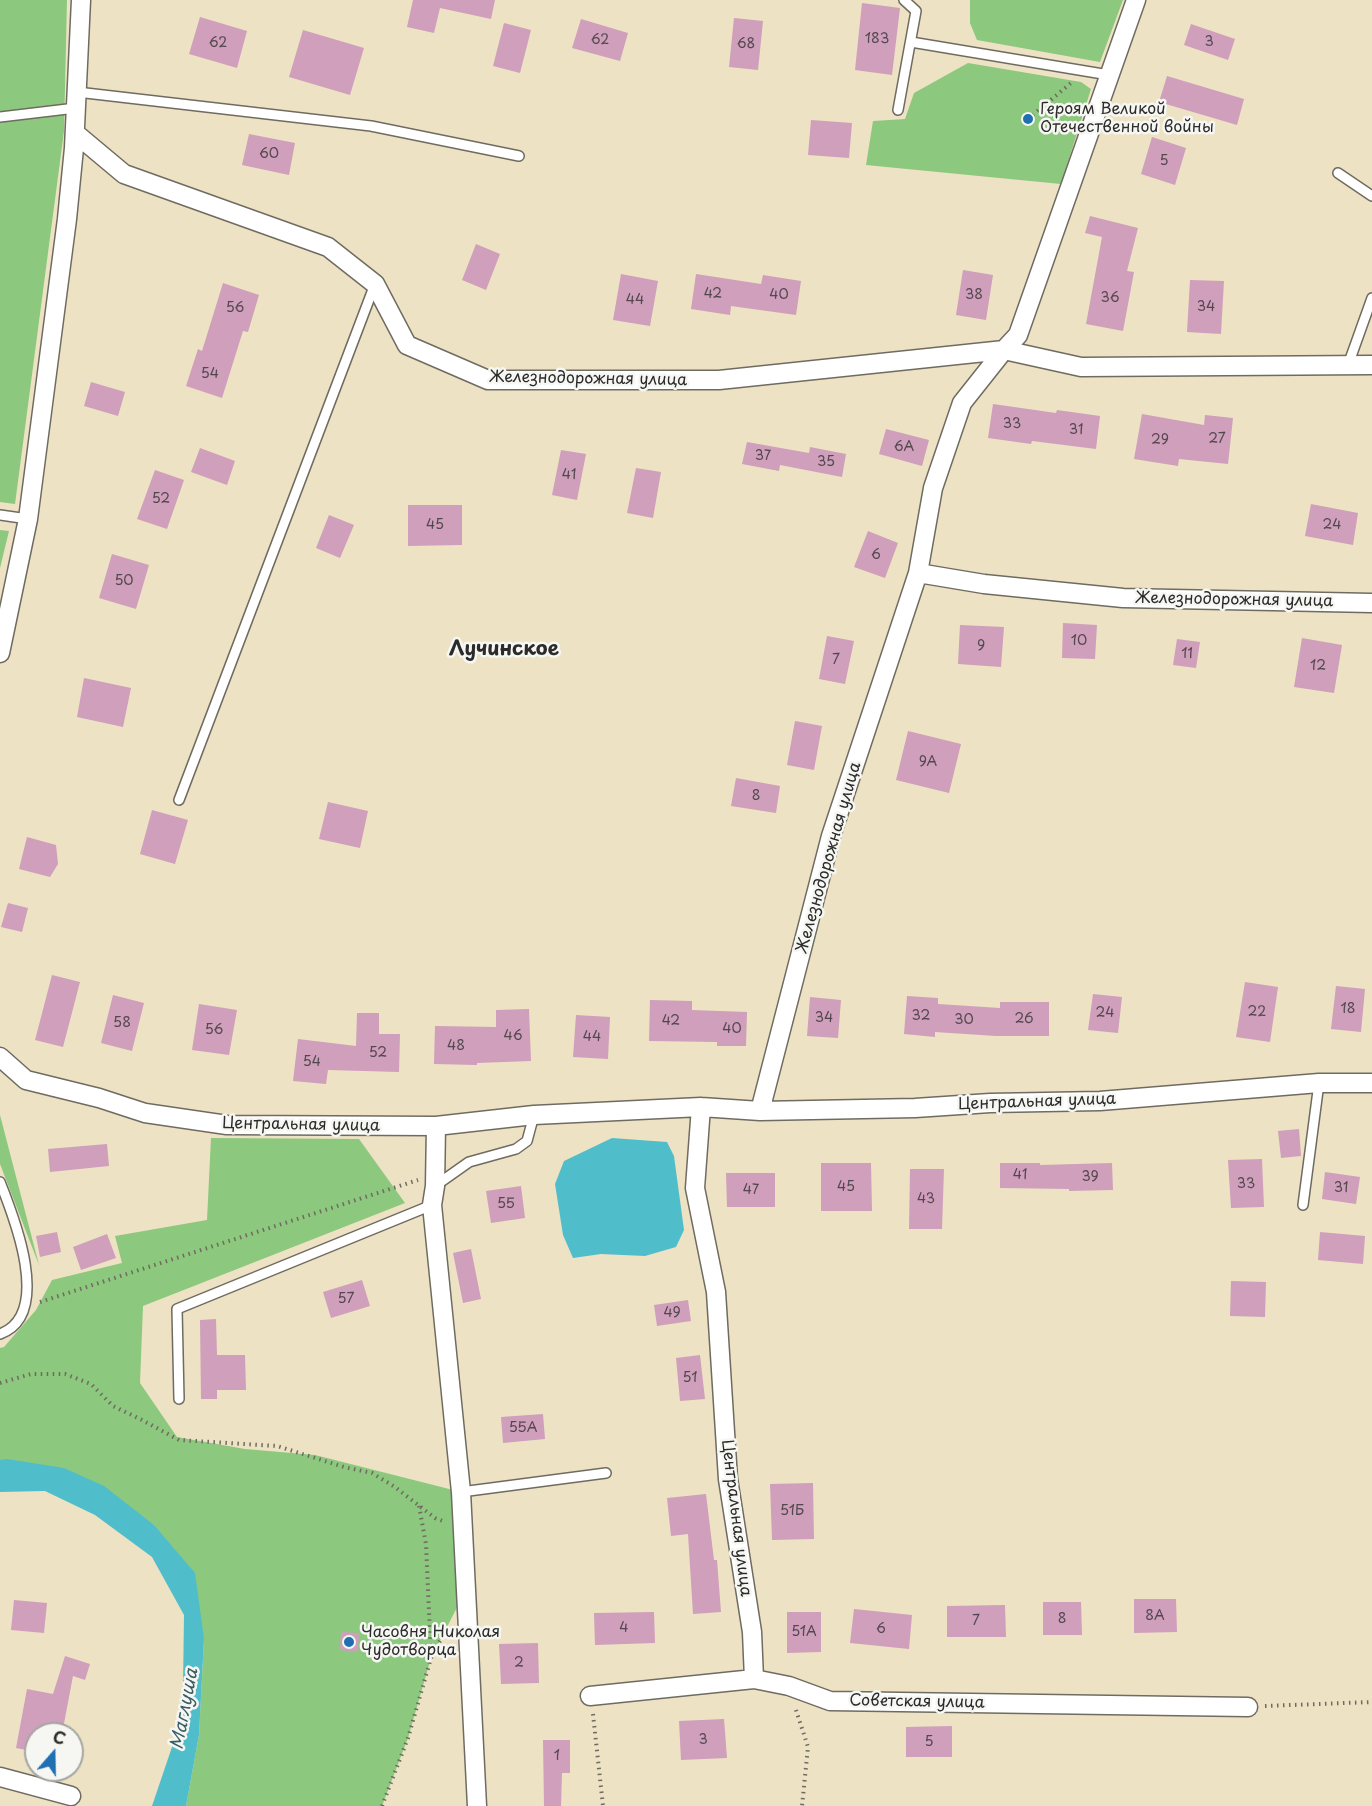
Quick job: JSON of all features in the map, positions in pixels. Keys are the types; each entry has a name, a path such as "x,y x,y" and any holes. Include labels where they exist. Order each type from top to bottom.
{"street":[{"path":"0,653 28,519 67,219 75,133 81,0"},
{"name":"Железнодорожная улица","path":"760,1111 831,836 918,573 933,488 962,403 1018,335 1136,0"},
{"name":"Железнодорожная улица","path":"75,133 124,174 328,247 375,284 407,345 488,380 719,380 1004,350 1081,367 1372,365"},
{"name":"Железнодорожная улица","path":"918,573 984,584 1123,598 1372,603"},
{"name":"Центральная улица","path":"0,1057 26,1080 99,1098 146,1113 227,1125 436,1126 534,1115 701,1107 760,1111 1100,1101 1319,1083 1372,1083"},
{"name":"Центральная улица","path":"701,1107 695,1188 716,1292 728,1479 752,1632 754,1679"},
{"path":"436,1126 432,1205 464,1530 477,1806"},
{"name":"Советская улица","path":"590,1696 754,1679 789,1686 830,1701 1248,1707"},
{"path":"0,1777 71,1796"}],"lane":[{"path":"898,110 916,11 904,0"},
{"path":"911,42 1109,75"},
{"path":"0,117 76,100 371,126 519,156"},
{"path":"1338,173 1372,196"},
{"path":"179,800 375,284"},
{"path":"1348,365 1372,298"},
{"path":"0,515 28,519"},
{"path":"1303,1204 1319,1083"},
{"path":"434,1180 469,1162 516,1149 527,1141 534,1115"},
{"path":"0,1182 20,1238 27,1269 25,1307 14,1326 0,1334"},
{"path":"179,1399 177,1309 432,1205"},
{"path":"461,1492 606,1473"}],"path":[{"path":"1028,119 1085,71"},
{"path":"25,1307 434,1180"},
{"path":"0,1383 31,1374 65,1374 91,1384 113,1406 179,1440 277,1446 344,1467 372,1473 395,1487 435,1518 464,1530"},
{"path":"419,1505 426,1544 431,1659"},
{"path":"382,1806 408,1738 431,1659 451,1619"},
{"path":"789,1686 808,1747 802,1806"},
{"path":"590,1696 603,1806"},
{"path":"1248,1707 1372,1702"}],"green space":[{"path":"0,0 67,0 64,131 15,504 0,502"},
{"path":"970,0 1123,0 1100,62 977,40 970,23"},
{"path":"968,63 1081,82 1091,89 1061,184 866,165 873,121 905,119 914,93"},
{"path":"0,530 9,531 0,568"},
{"path":"0,1115 39,1265 0,1164"},
{"path":"211,1138 359,1139 405,1203 143,1306 140,1383 177,1437 245,1449 315,1455 461,1492 466,1590 431,1658 408,1738 382,1806 186,1806 199,1735 204,1639 154,1525 0,1460 0,1348 4,1347 36,1310 52,1280 122,1263 115,1236 207,1220"}],"water":[{"path":"612,1138 667,1142 674,1156 684,1230 676,1247 645,1256 601,1254 573,1258 563,1235 555,1184 564,1161"},
{"name":"Маглуша","path":"7,1459 64,1468 104,1486 154,1525 195,1573 204,1639 199,1735 186,1806 152,1806 173,1744 183,1686 184,1615 152,1557 95,1515 45,1491 0,1492 0,1460"}],"building":[{"path":"413,0 495,0 491,19 440,8 434,33 407,27"},
{"path":"862,3 900,8 892,75 855,70"},
{"path":"200,17 247,31 237,68 189,54"},
{"path":"734,18 763,21 758,70 729,67"},
{"path":"581,19 628,33 620,61 572,48"},
{"path":"504,23 531,30 520,73 493,66"},
{"path":"1191,24 1235,39 1228,60 1184,45"},
{"path":"303,30 364,48 350,95 289,77"},
{"path":"1167,76 1244,99 1237,125 1159,102"},
{"path":"811,120 852,123 849,158 808,155"},
{"path":"249,134 295,143 289,175 242,165"},
{"path":"1152,137 1186,148 1175,185 1141,174"},
{"path":"1090,216 1138,228 1127,271 1134,272 1123,331 1086,324 1102,237 1085,233"},
{"path":"476,244 500,254 486,290 462,280"},
{"path":"963,270 993,275 986,320 956,315"},
{"path":"621,274 658,281 650,326 613,320"},
{"path":"696,274 761,284 763,275 801,281 796,315 731,306 730,315 691,309"},
{"path":"1190,280 1224,281 1221,334 1187,332"},
{"path":"223,283 259,295 248,332 243,331 222,398 186,386 198,349 202,351"},
{"path":"91,382 125,392 118,416 84,406"},
{"path":"993,404 1056,413 1057,410 1100,416 1096,449 988,438"},
{"path":"1142,414 1204,425 1205,415 1233,418 1228,464 1179,459 1178,466 1134,459"},
{"path":"886,429 929,440 922,466 879,454"},
{"path":"747,442 809,453 810,447 846,454 842,477 780,465 779,471 742,464"},
{"path":"200,448 235,461 227,485 191,472"},
{"path":"561,450 586,454 577,500 552,495"},
{"path":"636,468 661,472 653,518 627,513"},
{"path":"155,470 184,480 167,529 137,519"},
{"path":"1311,504 1358,513 1353,545 1305,536"},
{"path":"408,505 462,505 462,545 408,546"},
{"path":"329,515 354,525 340,558 316,548"},
{"path":"868,531 898,543 885,578 854,567"},
{"path":"112,554 149,565 136,609 99,598"},
{"path":"1063,623 1097,625 1095,659 1062,658"},
{"path":"960,625 1004,627 1001,667 958,664"},
{"path":"827,636 854,641 845,684 819,679"},
{"path":"1302,638 1342,645 1334,693 1294,687"},
{"path":"1177,639 1200,642 1196,668 1173,665"},
{"path":"84,678 131,688 123,727 77,717"},
{"path":"795,721 822,726 814,770 787,765"},
{"path":"908,731 961,744 949,793 896,780"},
{"path":"736,778 780,786 776,813 731,806"},
{"path":"328,802 368,811 360,848 319,839"},
{"path":"152,810 188,820 175,864 140,854"},
{"path":"27,837 56,845 58,864 50,877 19,869"},
{"path":"8,903 28,908 22,932 1,927"},
{"path":"52,975 80,982 63,1047 35,1040"},
{"path":"1245,982 1278,987 1270,1042 1236,1037"},
{"path":"1336,986 1365,989 1361,1032 1331,1029"},
{"path":"1093,994 1122,997 1118,1033 1088,1030"},
{"path":"113,995 144,1003 132,1051 101,1043"},
{"path":"907,996 938,998 938,1004 1000,1008 1000,1002 1049,1002 1049,1036 996,1036 935,1032 935,1037 904,1034"},
{"path":"810,997 841,1000 838,1038 807,1036"},
{"path":"650,1000 692,1001 692,1010 747,1012 746,1046 717,1046 717,1042 649,1041"},
{"path":"199,1004 237,1010 229,1055 192,1050"},
{"path":"529,1009 531,1061 477,1063 477,1065 434,1064 435,1026 496,1027 496,1010"},
{"path":"357,1013 379,1013 379,1034 400,1034 399,1072 328,1070 326,1084 293,1081 298,1039 356,1046"},
{"path":"576,1015 610,1017 608,1059 573,1057"},
{"path":"1299,1129 1301,1156 1281,1158 1278,1131"},
{"path":"107,1144 109,1166 50,1172 48,1149"},
{"path":"1262,1159 1264,1207 1231,1208 1228,1160"},
{"path":"821,1163 871,1163 872,1211 821,1211"},
{"path":"1000,1163 1040,1163 1040,1165 1112,1163 1113,1190 1000,1188"},
{"path":"910,1169 944,1169 942,1229 909,1229"},
{"path":"1325,1172 1360,1177 1356,1204 1322,1199"},
{"path":"726,1173 775,1173 775,1207 727,1207"},
{"path":"521,1186 525,1218 491,1223 486,1191"},
{"path":"57,1232 61,1252 40,1257 36,1236"},
{"path":"1320,1232 1365,1236 1363,1264 1318,1260"},
{"path":"107,1234 116,1258 81,1270 73,1247"},
{"path":"471,1249 481,1299 463,1303 453,1253"},
{"path":"362,1280 370,1306 331,1318 323,1292"},
{"path":"1231,1281 1266,1282 1265,1317 1230,1316"},
{"path":"688,1300 691,1321 657,1326 654,1305"},
{"path":"216,1319 217,1355 245,1355 246,1390 217,1390 217,1399 201,1399 200,1320"},
{"path":"700,1355 705,1399 680,1401 676,1358"},
{"path":"543,1414 545,1439 503,1443 501,1417"},
{"path":"813,1483 814,1539 772,1540 770,1484"},
{"path":"706,1494 714,1560 717,1560 721,1612 693,1614 688,1534 671,1536 667,1498"},
{"path":"1134,1599 1176,1599 1177,1632 1134,1633"},
{"path":"14,1600 47,1603 44,1633 11,1630"},
{"path":"1043,1602 1081,1602 1082,1635 1043,1635"},
{"path":"1005,1605 1006,1637 947,1637 947,1606"},
{"path":"854,1609 912,1615 909,1649 850,1643"},
{"path":"654,1612 655,1643 595,1645 594,1613"},
{"path":"787,1612 821,1612 821,1652 787,1653"},
{"name":"Часовня Николая Чудотворца","path":"341,1632 359,1633 358,1652 340,1650"},
{"path":"538,1643 539,1683 501,1684 499,1644"},
{"path":"65,1656 90,1664 85,1680 73,1676 64,1722 24,1722 24,1750 16,1748 27,1689 53,1694"},
{"path":"724,1719 727,1758 681,1760 679,1721"},
{"path":"952,1726 952,1757 906,1757 906,1727"},
{"path":"543,1740 570,1740 570,1773 562,1773 561,1806 544,1806"}],"place":[{"name":"Героям Великой Отечественной войны","path":"1028,119"},
{"name":"Часовня Николая Чудотворца","path":"349,1642"}],"district":[{"name":"Лучинское","path":"504,649"}]}
